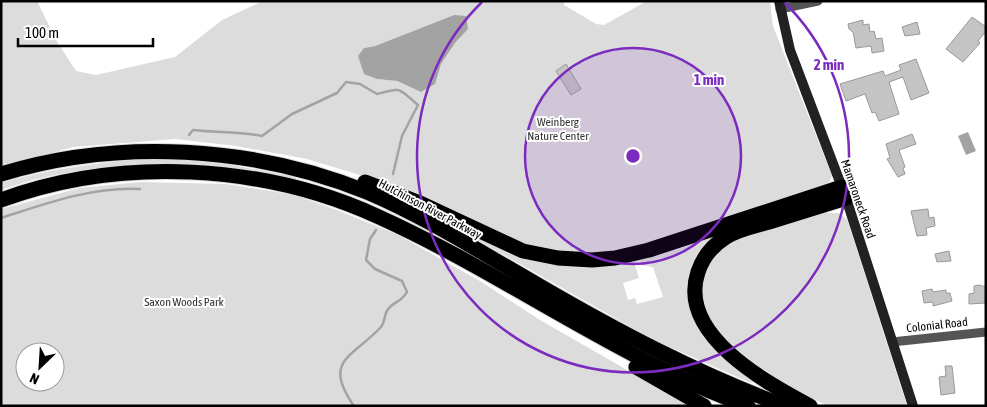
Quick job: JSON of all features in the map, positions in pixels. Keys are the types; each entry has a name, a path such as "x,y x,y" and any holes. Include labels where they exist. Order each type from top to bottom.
{"highway":[{"name":"Hutchinson River Parkway","path":"1,174 79,157 144,152 209,154 274,164 336,181 382,199 433,225 640,342 699,371 785,406"},
{"path":"274,164 318,169 360,180 420,203 518,249 568,260 603,260 627,256 844,193"},
{"path":"1,200 74,181 152,172 220,175 284,185 340,201 394,224 436,245 562,317 644,360 748,406"},
{"path":"810,406 766,379 715,340 704,326 697,312 695,282 705,256 726,237 844,193"},
{"path":"562,317 602,347 704,406"}],"street":[{"path":"780,5 818,1"},
{"name":"Mamaroneck Road","path":"780,5 790,50 844,193 913,406"},
{"name":"Colonial Road","path":"892,342 986,332"}],"green space":[{"path":"6,1 37,1 56,40 76,71 96,75 175,57 222,20 263,1 564,1 564,5 596,24 604,25 647,1 770,1 773,26 832,176 828,184 640,248 574,255 512,241 360,175 307,159 236,146 175,139 73,147 1,167 1,4","holes":["454,15 468,29 455,43 441,64 434,84 421,92 397,81 377,79 364,48 375,46"]},
{"path":"155,158 214,162 293,176 299,181 232,168 144,165 86,170 57,175 28,181 1,190 1,183 39,173"},
{"name":"Saxon Woods Park","path":"140,182 226,184 295,195 398,235 480,281 540,320 690,406 1,406 1,209 80,188"},
{"path":"824,213 839,213 847,219 907,406 828,406 790,387 739,353 704,319 698,293 704,269 716,252 739,237"},
{"path":"453,226 499,246 633,259 639,278 623,283 628,300 635,298 637,304 663,297 653,267 642,265 639,257 717,236 688,295 754,379 751,383 654,340"}],"shaded area":[{"path":"454,15 466,16 468,29 455,43 441,64 435,84 421,92 397,81 377,79 364,74 358,56 364,48 375,46"},
{"path":"968,132 976,151 966,155 958,136"}],"building":[{"path":"972,17 986,27 986,31 978,41 980,43 963,62 946,49"},
{"path":"863,20 863,25 869,24 870,32 874,31 876,39 882,38 884,51 872,53 871,46 856,48 853,32 849,29 848,24"},
{"path":"917,22 920,34 905,36 902,27"},
{"path":"916,59 929,93 911,100 903,77 889,82 899,114 879,121 875,112 872,113 865,94 846,101 840,84 883,71 885,76 901,70 899,65"},
{"name":"Weinberg Nature Center","path":"566,64 581,89 571,95 556,71"},
{"path":"912,134 916,144 899,150 905,167 903,168 905,174 898,177 887,159 890,158 886,144"},
{"path":"928,209 929,218 934,217 935,226 926,228 927,235 917,236 911,211"},
{"path":"949,251 951,261 937,262 935,254"},
{"path":"974,286 986,287 986,303 969,304 969,294 974,293"},
{"path":"932,289 933,292 946,290 946,293 950,293 952,301 933,306 933,302 924,303 922,291"},
{"path":"945,366 952,366 955,393 941,395 939,377 946,376"}],"waterway":[{"path":"189,135 193,130 245,133 262,136 292,114 337,93 346,82 360,84 377,94 399,90 418,105 402,136 393,174"},
{"path":"1,218 87,193 140,189"},
{"path":"354,406 345,391 341,379 341,369 351,353 381,327 388,309 407,292 402,281 375,269 366,260 370,239 376,230"}]}
